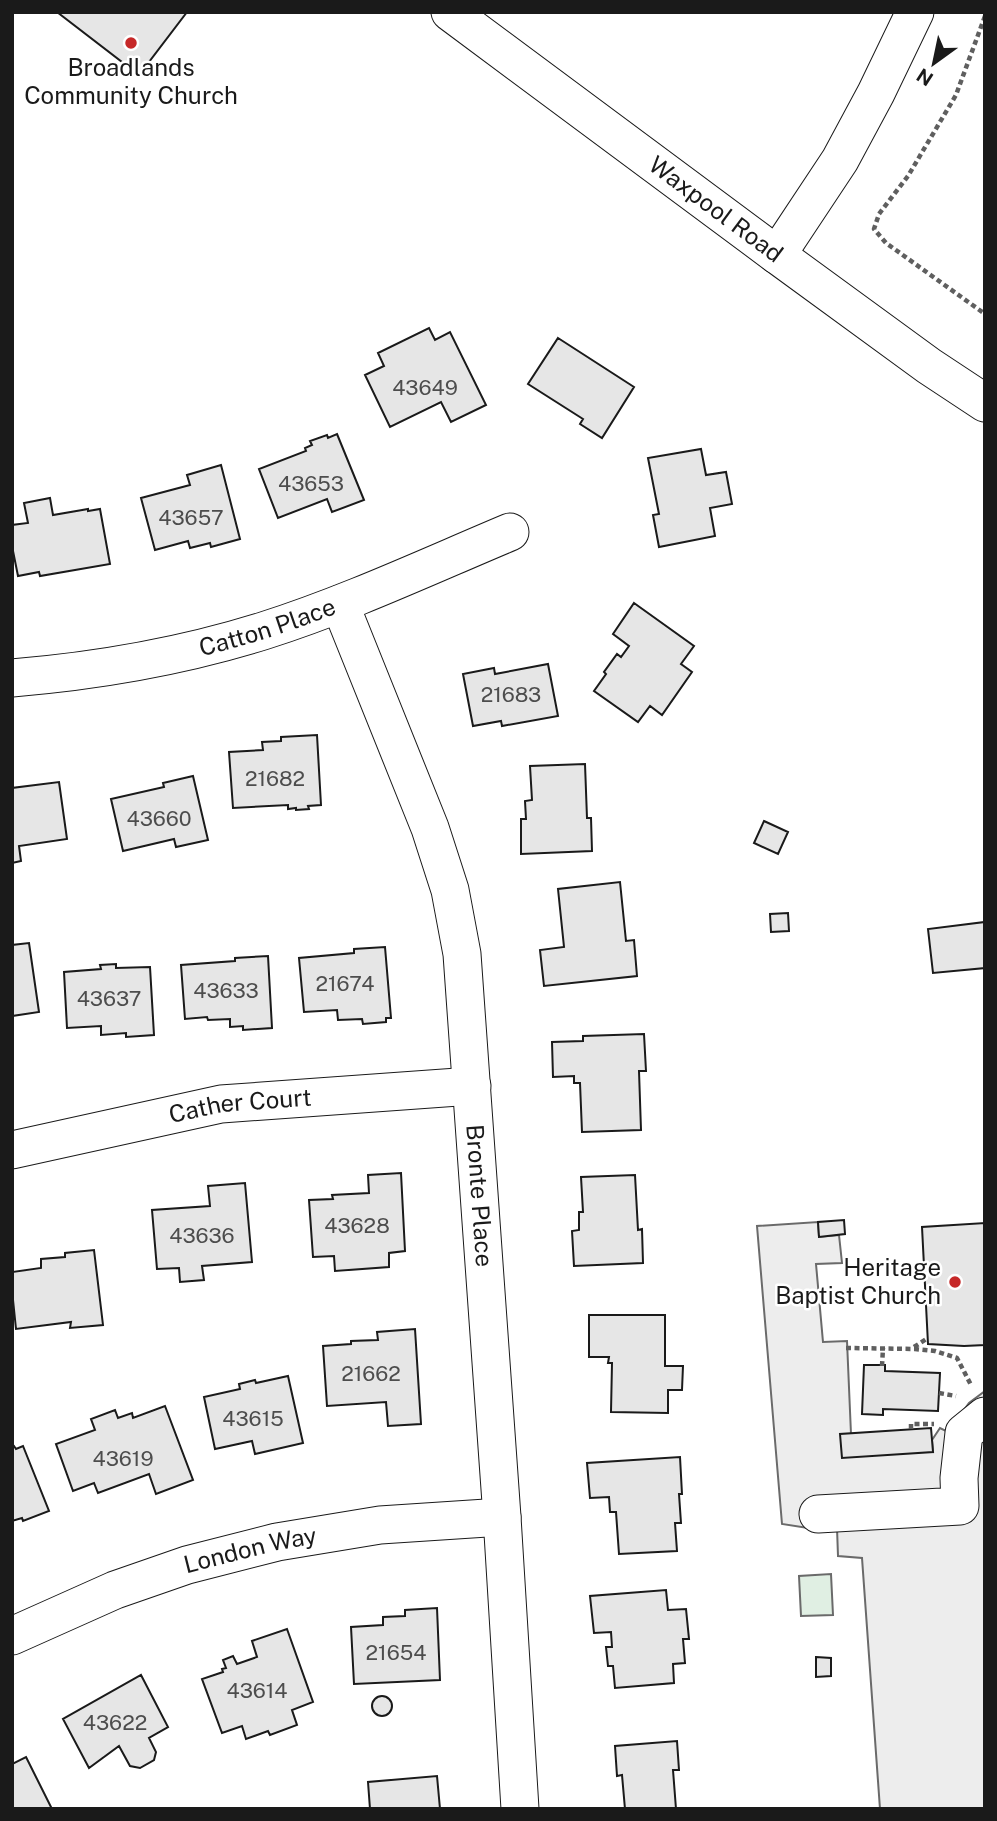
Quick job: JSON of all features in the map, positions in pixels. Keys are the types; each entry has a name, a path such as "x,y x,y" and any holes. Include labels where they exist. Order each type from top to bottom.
{"street":[{"name":"Waxpool Road","path":"450,12 777,255 929,366 985,403"},
{"path":"777,255 840,160 915,12"},
{"name":"Catton Place","path":"12,678 61,674 162,657 262,632 340,604 510,532"},
{"name":"Bronte Place","path":"340,604 430,828 450,890 462,954 520,1809"},
{"name":"Cather Court","path":"12,1150 221,1104 472,1086"},
{"path":"818,1514 960,1506 959,1478 964,1433 980,1403"},
{"name":"London Way","path":"12,1636 127,1586 187,1565 277,1542 380,1525 502,1517"}],"path":[{"path":"985,16 956,95 908,176 878,214 874,229 886,243 985,314"},
{"path":"912,1348 928,1338"},
{"path":"846,1348 935,1350 957,1358 980,1403"},
{"path":"881,1366 883,1348"},
{"path":"911,1429 911,1424 937,1425"}],"green space":[{"path":"831,1574 833,1615 801,1616 799,1576"}],"shaded area":[{"path":"818,1222 819,1237 839,1235 842,1263 816,1264 823,1342 847,1341 851,1434 933,1452 932,1440 940,1428 948,1432 969,1403 985,1391 985,1809 880,1809 862,1558 838,1556 837,1528 808,1528 782,1524 757,1226"}],"building":[{"name":"Broadlands Community Church","path":"57,12 187,12 139,75"},
{"path":"429,328 435,340 450,332 486,405 451,422 441,402 390,427 365,375 384,366 378,353"},
{"path":"558,338 634,387 602,438 580,424 583,419 528,384"},
{"path":"337,434 364,500 332,512 327,499 278,518 259,469 306,451 305,448 312,445 310,441"},
{"path":"701,449 706,475 726,472 732,504 710,508 715,536 659,547 653,515 659,514 648,458"},
{"path":"221,465 240,539 211,547 210,543 190,548 188,541 155,550 141,498 190,485 187,475"},
{"path":"50,498 53,515 100,509 110,564 40,576 39,572 18,576 12,546 12,525 28,523 24,503"},
{"path":"634,603 694,646 681,664 692,672 662,715 650,706 638,722 594,691 617,654 621,657 629,646 613,634"},
{"path":"548,664 558,716 502,726 501,721 473,726 463,674 494,668 495,674"},
{"path":"317,735 321,805 296,810 288,809 288,805 233,808 229,752 263,750 262,742 281,741 281,737"},
{"path":"585,764 587,818 591,818 592,851 521,854 521,819 526,819 525,801 532,800 530,766"},
{"path":"193,776 208,840 176,847 174,839 123,851 111,799 164,787 163,783"},
{"path":"59,782 67,839 19,846 21,861 12,863 12,788"},
{"path":"764,821 788,832 778,854 754,843"},
{"path":"620,882 626,941 634,940 637,976 544,986 540,950 564,947 558,889"},
{"path":"788,913 789,931 771,932 770,914"},
{"path":"985,922 985,968 933,973 928,929"},
{"path":"29,943 39,1012 12,1016 12,945"},
{"path":"385,947 391,1018 386,1018 386,1022 363,1024 362,1019 338,1020 337,1010 304,1012 299,958"},
{"path":"268,956 272,1028 243,1030 243,1026 230,1027 230,1019 185,1019 181,965"},
{"path":"116,964 116,968 150,967 154,1035 101,1035 101,1026 67,1028 64,972 101,969 100,965"},
{"path":"644,1034 646,1071 639,1071 641,1130 582,1132 580,1083 574,1083 574,1076 553,1077 552,1042 583,1041 583,1036"},
{"path":"401,1173 405,1251 389,1253 389,1267 335,1271 334,1256 313,1257 309,1200 333,1199 332,1195 369,1193 368,1175"},
{"path":"635,1175 643,1263 574,1266 572,1231 579,1230 579,1212 583,1212 581,1177"},
{"path":"245,1183 252,1262 202,1266 204,1280 180,1282 179,1268 157,1269 152,1210 210,1206 208,1186"},
{"path":"844,1220 845,1234 819,1237 818,1222"},
{"name":"Heritage Baptist Church","path":"985,1223 985,1345 928,1344 922,1227"},
{"path":"94,1250 103,1325 70,1328 71,1322 16,1329 12,1272 41,1268 41,1259"},
{"path":"589,1315 665,1315 665,1366 683,1366 682,1390 668,1390 668,1413 611,1412 612,1363 608,1363 609,1357 589,1357"},
{"path":"415,1329 421,1424 388,1426 386,1402 327,1406 323,1346 378,1340 377,1332"},
{"path":"864,1365 885,1365 885,1371 940,1373 938,1411 883,1409 883,1415 862,1414"},
{"path":"288,1376 303,1443 255,1454 252,1441 215,1449 204,1397 240,1389 239,1384 255,1380 256,1383"},
{"path":"165,1406 193,1480 156,1494 149,1474 98,1493 94,1483 73,1491 56,1444 95,1430 91,1419 115,1410 118,1418 132,1413 133,1418"},
{"path":"931,1428 933,1452 842,1458 840,1434"},
{"path":"14,1446 16,1449 23,1446 49,1511 23,1521 22,1518 12,1521"},
{"path":"680,1457 682,1494 679,1494 681,1523 675,1523 677,1551 619,1554 616,1512 610,1512 609,1497 590,1498 587,1463"},
{"path":"666,1590 668,1610 686,1609 689,1639 683,1639 685,1663 673,1664 674,1683 615,1688 613,1666 608,1666 606,1647 612,1647 611,1632 594,1633 590,1596"},
{"path":"437,1608 440,1680 354,1684 351,1627 383,1625 383,1617 405,1616 405,1610"},
{"path":"287,1629 313,1702 292,1710 297,1725 270,1735 268,1731 246,1739 242,1726 222,1733 202,1679 223,1672 222,1669 226,1668 223,1660 233,1656 237,1664 257,1657 252,1641"},
{"path":"816,1657 831,1658 831,1676 816,1677"},
{"path":"141,1675 168,1727 149,1738 156,1752 154,1760 140,1768 130,1766 119,1746 89,1768 63,1719"},
{"path":"382,1696 389,1699 392,1706 389,1713 382,1716 375,1713 372,1706 375,1699"},
{"path":"677,1741 679,1770 673,1770 676,1809 625,1809 622,1775 617,1776 615,1746"},
{"path":"26,1757 52,1809 12,1809 12,1764"},
{"path":"437,1776 440,1809 370,1809 368,1782"}],"place":[{"name":"Broadlands Community Church","path":"131,43"},
{"name":"Heritage Baptist Church","path":"955,1282"}]}
